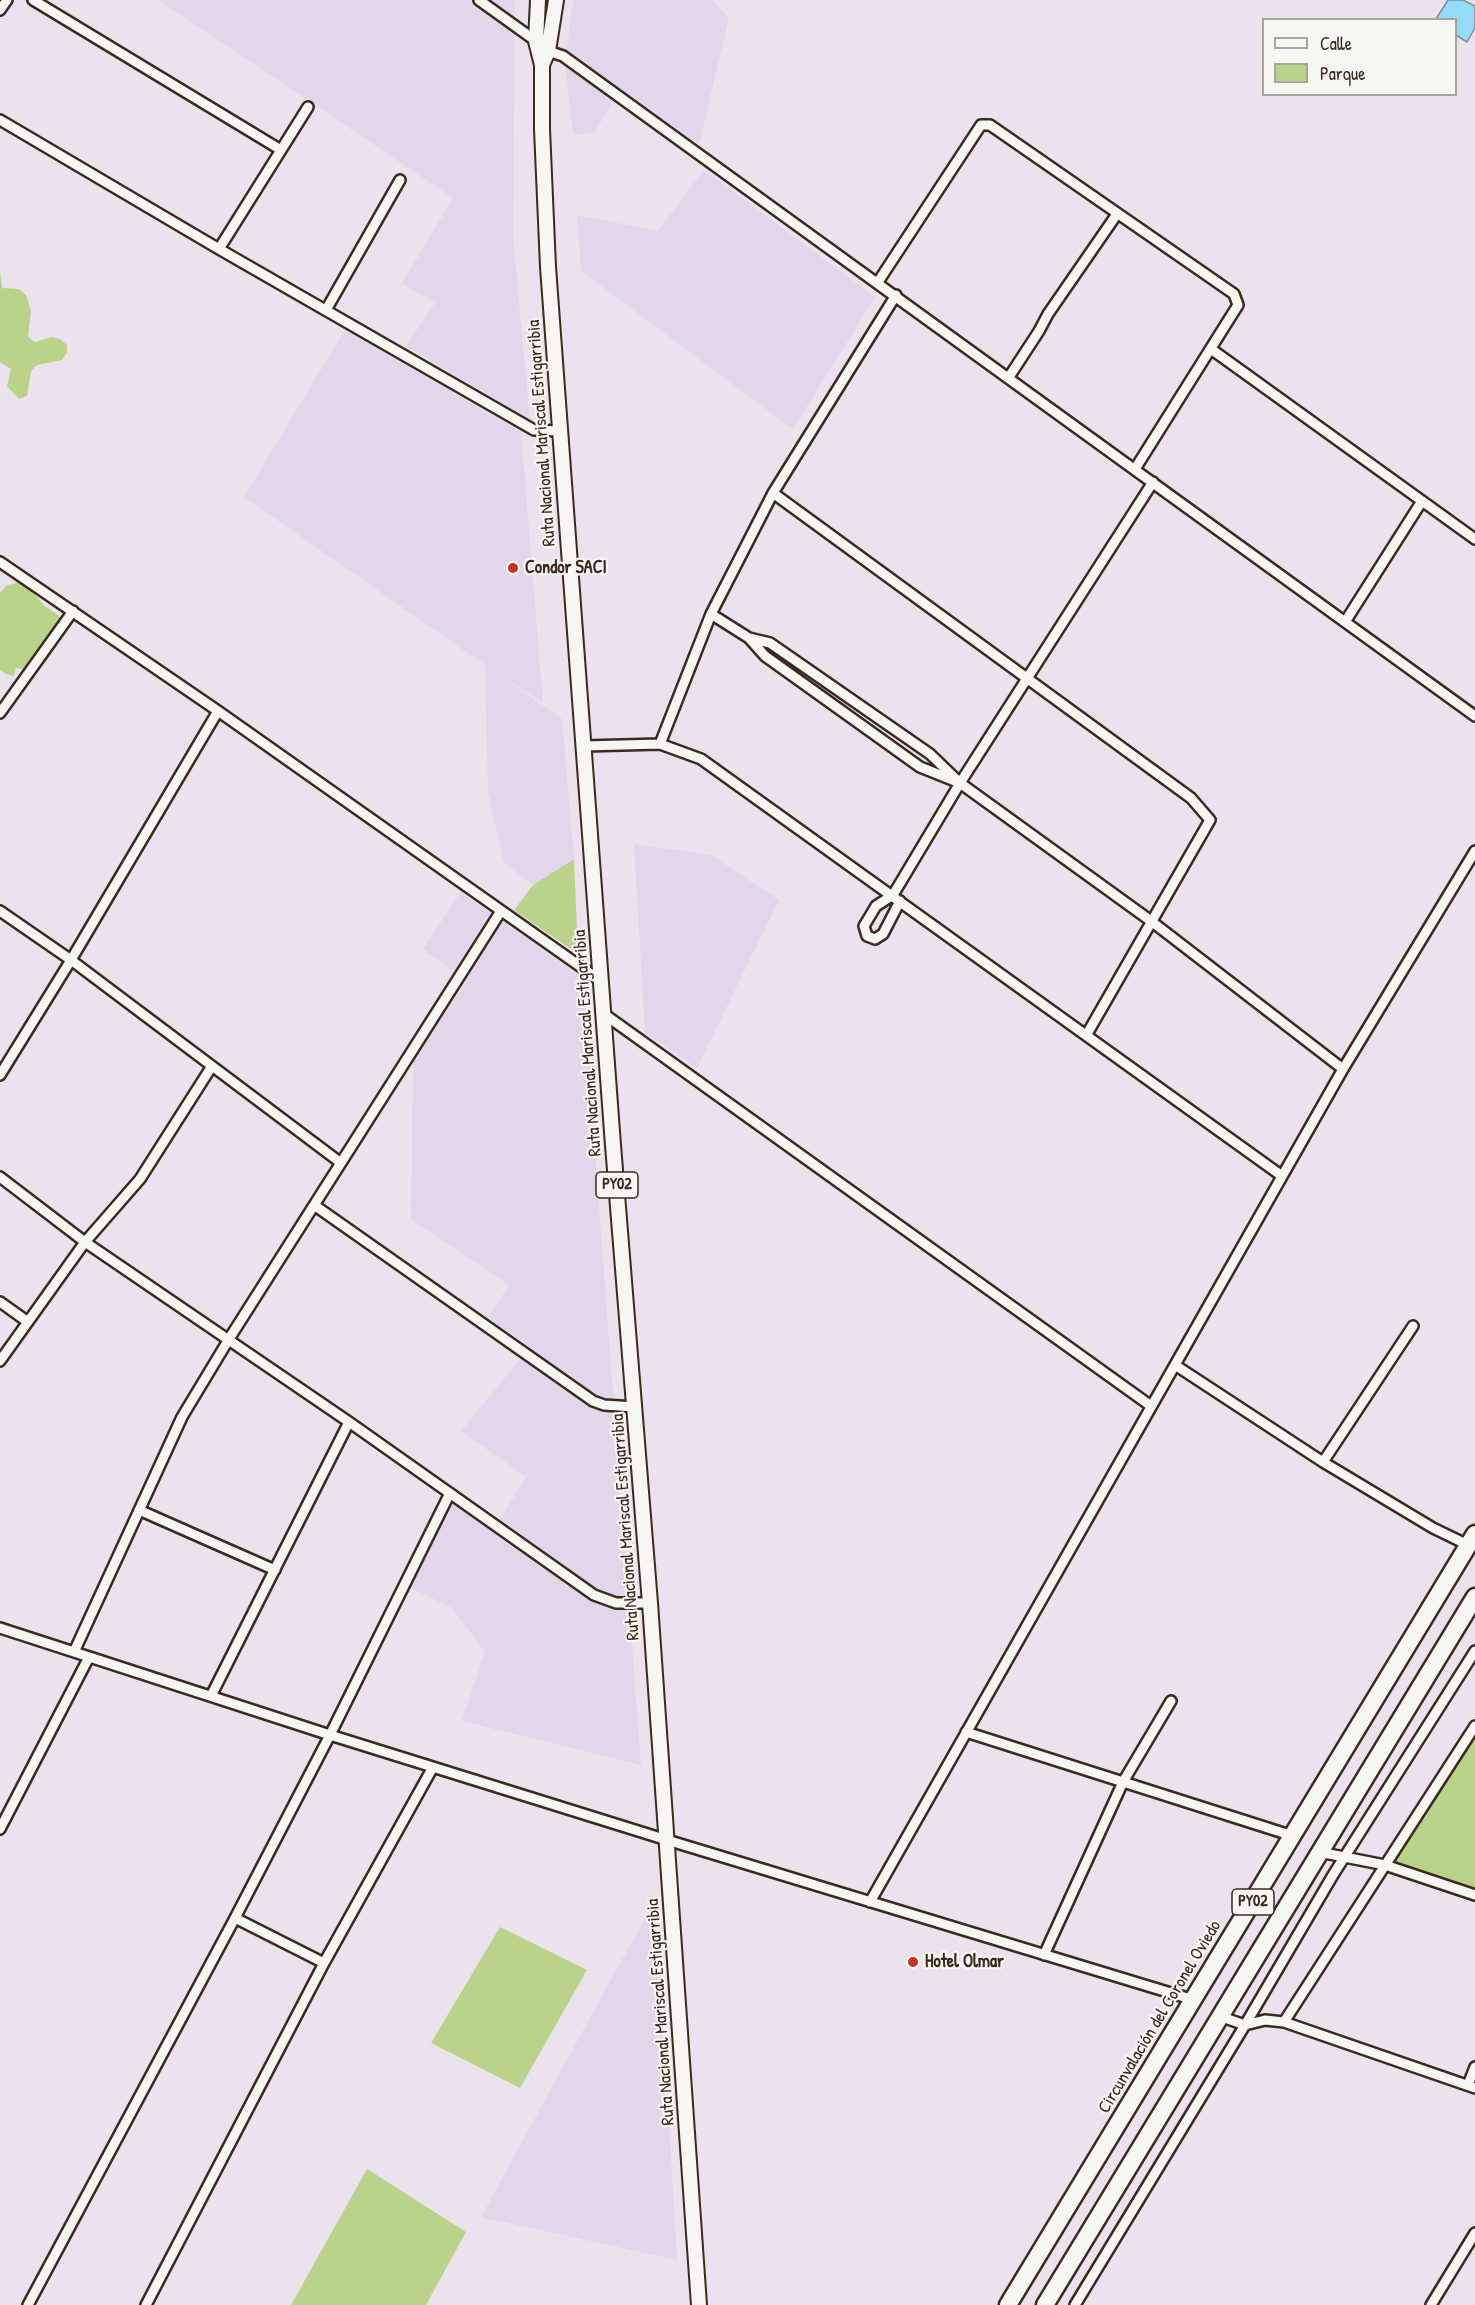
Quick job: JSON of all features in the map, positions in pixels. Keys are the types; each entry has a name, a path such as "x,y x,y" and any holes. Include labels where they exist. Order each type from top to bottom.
{"highway":[{"name":"Circunvalación del Coronel Oviedo","path":"1008,2305 1472,1539"},
{"name":"PY02","path":"1045,2305 1475,1597"}],"main road":[{"name":"Ruta Nacional Mariscal Estigarribia","path":"538,0 536,41 542,65 542,129 548,267 601,981 651,1604 699,2305"},
{"name":"Ruta Nacional Mariscal Estigarribia","path":"542,65 548,51 556,0"}],"street":[{"path":"0,10 7,0"},
{"path":"33,0 281,150"},
{"path":"479,0 536,41"},
{"path":"548,51 563,56 1475,716"},
{"path":"219,249 308,107"},
{"path":"0,120 534,430 560,431"},
{"path":"878,282 981,125 990,125 1234,294 1238,305 1135,469"},
{"path":"326,310 400,180"},
{"path":"1009,377 1040,332 1048,314 1117,214"},
{"path":"660,744 711,614 773,493 896,295"},
{"path":"1211,350 1475,539"},
{"path":"897,898 960,783 1153,482"},
{"path":"773,493 1191,798 1210,820 1087,1034"},
{"path":"1345,622 1422,501"},
{"path":"0,562 218,711 601,981"},
{"path":"0,713 74,611"},
{"path":"711,614 749,638 765,656 920,766 960,783"},
{"path":"749,638 770,643 930,754 960,783 1150,921 1342,1069"},
{"path":"0,1075 71,960 218,711"},
{"path":"584,746 660,744 701,759 1282,1176"},
{"path":"870,1902 1342,1069 1475,851"},
{"path":"0,911 71,960 341,1163"},
{"path":"74,1652 182,1417 229,1339 501,911"},
{"path":"604,1014 1151,1406"},
{"path":"0,1361 85,1242 140,1179 212,1066"},
{"path":"0,1177 85,1242 349,1422 594,1595 616,1603 651,1604"},
{"path":"314,1205 593,1401 604,1406 635,1407"},
{"path":"0,1302 28,1322"},
{"path":"1323,1462 1413,1326"},
{"path":"1174,1365 1323,1462 1433,1528 1472,1539"},
{"path":"211,1696 349,1422"},
{"path":"28,2305 235,1918 330,1735 450,1493"},
{"path":"139,1510 275,1570"},
{"path":"0,1628 330,1735 667,1840 1194,2000"},
{"path":"1075,2305 1345,1858 1475,1651"},
{"path":"0,1829 89,1657"},
{"path":"1044,1955 1123,1782 1171,1701"},
{"path":"1284,2022 1475,1726"},
{"path":"966,1732 1293,1836"},
{"path":"146,2305 324,1963 433,1767"},
{"path":"1319,1852 1385,1865 1475,1895"},
{"path":"235,1918 324,1963"},
{"path":"1219,2016 1245,2025 1265,2020 1284,2022 1471,2086 1475,2067"},
{"path":"1431,2305 1475,2233"}],"shaded area":[{"path":"159,0 515,0 513,238 530,420 406,346 435,303 402,283 453,198"},
{"path":"573,0 712,0 729,18 699,144 617,87 611,104 595,132 573,135 565,64"},
{"path":"704,170 875,297 793,429 581,271 577,215 658,231"},
{"path":"345,330 521,432 543,703 497,673 562,719 574,859 533,885 504,863 488,794 485,665 244,497"},
{"path":"634,844 711,855 779,900 697,1068 645,1033"},
{"path":"461,892 585,980 599,1207 641,1765 462,1721 485,1652 452,1608 409,1587 452,1500 494,1529 526,1477 461,1431 530,1347 488,1318 509,1285 411,1219 413,1060 467,981 423,949"},
{"path":"656,1898 677,2260 481,2217 553,2085"}],"green space":[{"path":"0,270 2,288 19,289 26,295 31,311 28,337 35,342 52,337 60,339 67,345 67,353 62,360 37,365 31,371 27,396 19,399 7,386 11,369 0,362"},
{"path":"17,583 26,585 45,606 59,616 61,624 55,648 46,662 31,675 24,669 16,668 14,676 0,670 0,593 7,585"},
{"path":"574,859 578,954 514,910 533,885"},
{"path":"1475,1735 1475,1888 1393,1862"},
{"path":"500,1927 587,1970 520,2088 431,2043"},
{"path":"367,2169 466,2232 426,2305 291,2305"}],"water":[{"path":"1448,0 1463,0 1475,6 1475,28 1467,42 1457,36 1457,18 1437,18"}],"place":[{"name":"Condor SACI","path":"513,568"},
{"name":"Hotel Olmar","path":"913,1962"}]}
